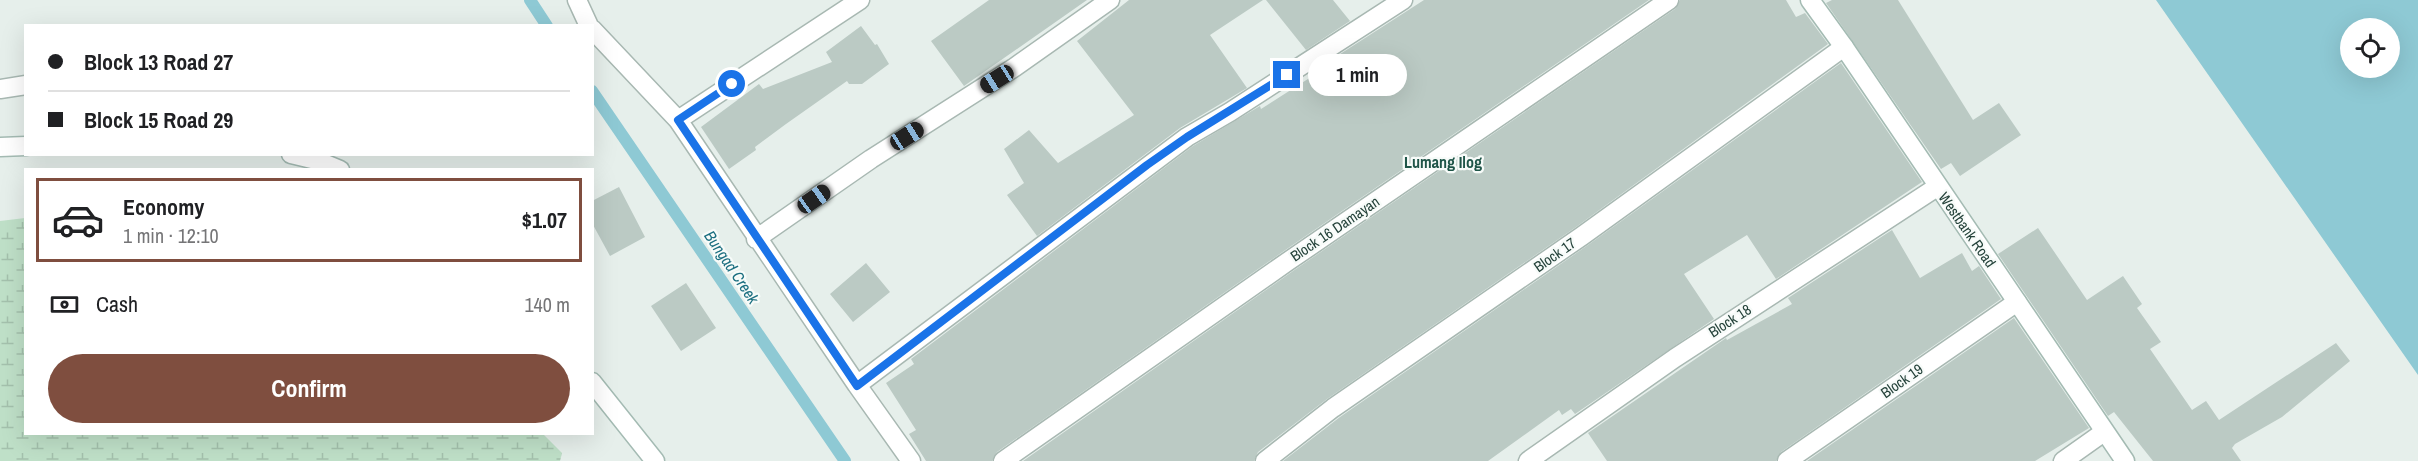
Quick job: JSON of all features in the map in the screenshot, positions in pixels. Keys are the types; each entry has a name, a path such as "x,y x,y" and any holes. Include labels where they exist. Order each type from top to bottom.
{"street":[{"path":"576,0 588,24"},
{"path":"678,120 860,0"},
{"path":"756,239 871,159 1015,67 1110,0"},
{"path":"857,386 1187,137 1403,0"},
{"name":"Block 16 Damayan","path":"1003,461 1287,262 1669,0"},
{"name":"Westbank Road","path":"1810,0 2125,461"},
{"path":"594,31 678,120 756,239 911,461"},
{"name":"Block 17","path":"1265,461 1333,408 1582,236 1844,47"},
{"path":"0,89 24,85"},
{"path":"0,147 24,146"},
{"path":"316,157 336,168"},
{"name":"Block 18","path":"1528,461 1675,358 1937,187"},
{"name":"Block 19","path":"1786,461 2017,302"},
{"path":"594,385 655,461"},
{"path":"2063,461 2104,432"}],"green space":[{"path":"24,218 24,435 544,435 562,453 560,461 0,461 0,221"}],"water":[{"path":"2156,0 2418,0 2418,375"}],"building":[{"path":"989,0 1087,0 964,86 931,41"},
{"path":"1129,0 1263,0 1210,35 1247,88 1180,128 1037,236 1007,195 1024,183 1004,149 1029,130 1058,163 1134,115 1077,41"},
{"path":"1266,0 1333,0 1350,21 1306,50"},
{"path":"1424,0 1649,0 997,452 992,461 926,461 909,434 916,430 886,383 914,364 911,359 1193,146 1260,106 1261,109 1322,70 1320,67"},
{"path":"1680,0 1786,0 1796,17 1805,13 1828,44 1576,227 1327,399 1258,452 1254,461 1023,461 1293,271 1675,9"},
{"path":"1832,0 1898,0 1973,120 1999,103 2021,135 1960,176 1951,163 1941,169 1826,3"},
{"path":"861,26 875,45 877,44 889,64 862,84 849,84 847,81 755,147 756,150 729,169 701,127 759,84 763,89 832,62 826,52"},
{"path":"1841,63 1922,182 1776,279 1747,235 1684,274 1714,319 1575,414 1571,409 1562,415 1559,410 1488,461 1283,461 1340,417 1588,245"},
{"path":"619,187 645,237 610,256 594,227 594,200"},
{"path":"2038,228 2087,300 2123,276 2142,304 2137,308 2161,342 2150,349 2192,410 2206,401 2219,420 2336,343 2350,361 2282,417 2235,444 2232,448 2241,461 2153,461 2114,412 2108,416 1998,254"},
{"path":"1892,230 1920,278 1962,253 1972,271 1979,266 2001,299 1781,452 1776,461 1607,461 1588,433 1726,338 1727,340 1792,304 1788,298"},
{"path":"866,263 890,292 853,322 830,294"},
{"path":"686,283 716,328 681,351 651,306"},
{"path":"2014,318 2089,428 2035,461 1807,461"}],"waterway":[{"name":"Bungad Creek","path":"530,0 546,24"},
{"name":"Bungad Creek","path":"594,94 845,461"}],"district":[{"name":"Lumang Ilog","path":"1443,162"}],"route":[{"path":"732,84 678,120 857,386 1147,165 1187,137 1287,75"}]}
